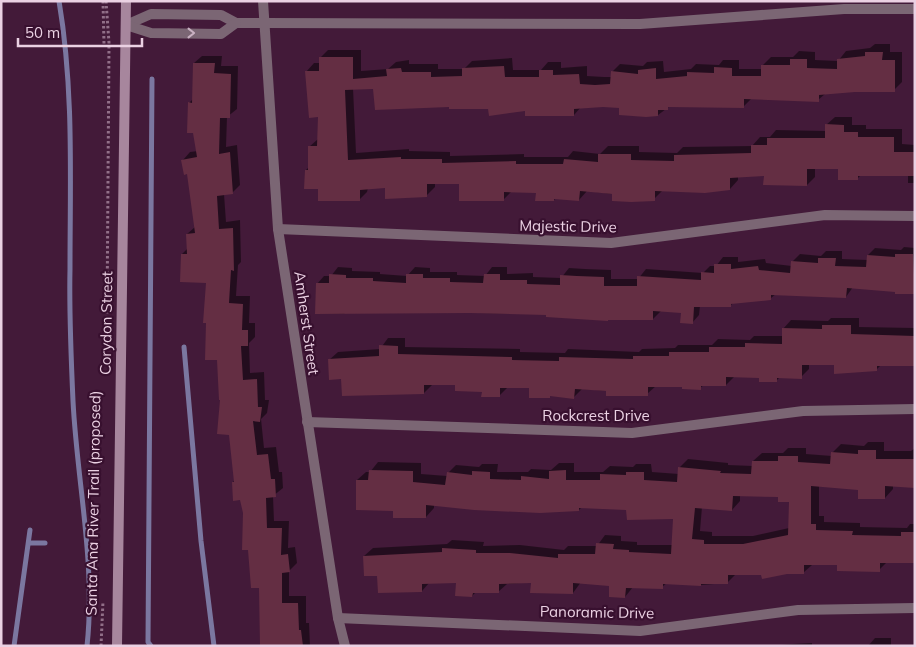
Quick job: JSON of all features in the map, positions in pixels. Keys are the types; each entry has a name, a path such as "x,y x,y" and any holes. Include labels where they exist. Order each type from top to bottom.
{"main road":[{"name":"Corydon Street","path":"117,646 126,1"}],"street":[{"name":"Amherst Street","path":"263,1 278,229 338,618 345,646"},
{"path":"126,25 151,14 221,15 236,23 640,24 844,9 915,9"},
{"path":"126,25 151,33 222,34 236,23"},
{"name":"Majestic Drive","path":"278,229 611,244 824,215 915,216"},
{"name":"Rockcrest Drive","path":"307,422 632,433 804,411 915,409"},
{"name":"Panoramic Drive","path":"338,618 640,631 798,610 915,608"}],"path":[{"path":"104,1 104,44"},
{"path":"104,1 108,43 107,328"},
{"name":"Santa Ana River Trail (proposed)","path":"101,646 103,596"}],"building":[{"path":"865,52 883,52 882,60 895,60 895,92 855,92 819,95 819,102 744,99 744,108 668,107 668,110 658,110 658,116 646,117 619,115 619,108 603,107 574,109 574,116 525,116 525,111 489,116 488,109 449,109 449,107 375,110 373,89 345,90 348,160 401,157 401,159 442,159 442,163 516,161 516,164 563,164 564,159 598,162 598,154 631,154 631,160 674,161 674,155 751,153 751,145 767,145 767,138 825,138 825,124 844,125 844,132 858,132 858,137 894,137 894,152 915,152 915,176 858,176 858,180 838,180 838,169 807,169 807,186 763,185 764,176 730,178 730,190 705,193 655,191 655,201 631,202 612,201 612,194 580,191 579,201 554,199 554,201 535,201 536,193 504,192 504,201 459,201 459,184 427,184 427,197 385,199 385,188 360,190 360,201 318,201 318,189 304,189 305,170 308,170 308,146 317,146 318,117 309,118 305,71 319,71 319,57 353,57 353,79 387,76 386,69 401,68 402,72 431,72 431,77 462,76 462,68 504,66 505,77 539,77 539,70 553,70 553,75 579,74 580,84 595,85 610,84 611,71 638,74 638,70 656,68 656,79 687,76 687,72 714,73 714,67 732,68 732,76 761,76 761,65 790,65 790,59 807,59 807,68 837,69 837,59 865,56"},
{"path":"193,63 215,63 214,73 231,74 230,118 220,118 219,154 230,152 233,194 217,196 219,229 233,228 234,271 231,270 229,303 243,304 242,330 248,330 248,346 241,346 243,380 257,379 258,407 262,407 260,422 253,421 257,455 268,454 271,479 275,479 276,497 266,498 267,528 282,528 281,555 288,554 290,572 282,573 282,603 298,603 299,630 301,630 303,646 260,646 259,588 251,588 248,550 242,550 243,513 240,500 233,501 232,482 234,482 229,435 217,434 220,400 217,360 205,360 206,323 203,323 206,283 180,282 181,254 187,254 186,234 195,233 187,174 184,175 181,160 197,157 193,133 187,133 188,102 192,103"},
{"path":"895,254 913,254 915,294 895,294 895,292 847,288 846,298 771,295 771,300 731,304 731,307 694,307 693,324 680,323 681,313 653,311 653,320 608,321 546,317 546,315 470,313 315,314 316,283 329,283 329,274 346,275 346,278 373,278 373,281 406,283 406,274 423,274 423,278 450,278 450,282 483,283 484,274 500,274 500,280 527,280 527,284 560,285 560,275 604,277 604,286 637,286 637,276 701,280 701,272 714,273 714,264 731,264 731,269 758,266 759,270 790,273 791,261 818,263 818,258 836,258 835,266 866,267 867,255 895,257"},
{"path":"822,325 851,325 851,334 915,336 915,366 877,366 877,371 834,374 834,365 802,365 802,379 777,378 777,382 759,382 759,378 726,377 726,386 701,386 701,390 682,389 682,387 648,387 648,396 606,396 606,391 575,389 574,399 550,396 550,398 529,398 529,388 500,388 500,397 481,397 482,392 455,391 455,385 424,385 424,394 342,396 341,379 329,380 328,359 379,356 379,345 398,346 398,354 512,357 512,360 559,361 559,357 633,359 633,356 669,356 669,352 709,352 709,347 745,347 745,343 782,344 782,328 822,329"},
{"path":"858,450 876,450 876,459 915,459 915,488 885,486 885,499 858,499 858,490 811,486 811,524 816,524 816,530 853,531 852,535 901,536 901,532 915,532 915,563 880,563 880,572 837,571 837,565 804,565 804,574 787,574 762,579 761,575 728,575 728,584 701,584 701,586 663,584 663,589 626,588 625,598 609,597 609,586 573,583 573,594 530,593 531,583 499,584 499,593 473,593 472,597 455,596 456,583 422,584 422,592 378,593 377,576 364,576 363,556 442,552 442,548 476,550 476,553 510,553 558,558 558,554 595,554 596,543 614,544 613,549 629,550 629,552 671,554 673,519 627,520 626,510 579,508 579,511 540,513 474,510 426,505 426,518 393,518 393,511 356,510 356,480 368,480 369,470 413,471 413,482 445,485 447,472 472,475 472,471 490,472 490,479 521,480 521,476 549,479 549,471 566,470 566,480 600,480 600,474 626,475 626,472 644,472 644,480 677,482 678,467 721,471 720,473 751,474 752,461 778,461 778,456 798,456 798,462 830,464 831,452 858,454","holes":["733,496 778,497 778,502 789,502 788,535 743,544 704,544 704,540 692,539 695,508 732,511"]}],"waterway":[{"path":"59,1 64,34 69,101 71,352 75,431 88,554 89,615 87,646"},
{"path":"151,646 148,642 152,79"},
{"path":"184,347 201,541 214,646"},
{"path":"14,646 30,530"},
{"path":"29,543 45,543"}]}
